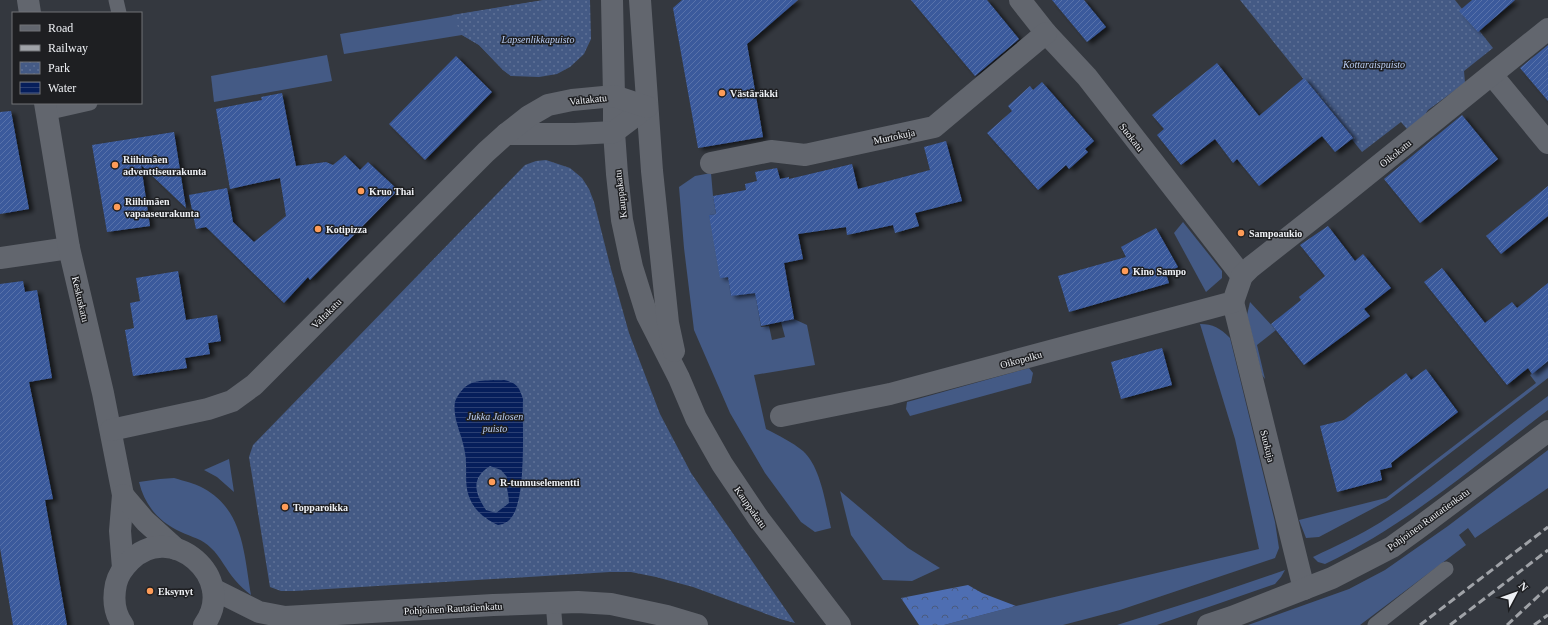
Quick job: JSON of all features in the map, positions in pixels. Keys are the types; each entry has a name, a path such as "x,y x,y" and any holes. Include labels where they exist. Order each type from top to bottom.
{"street":[{"path":"28,0 30,12"},
{"name":"Kauppakatu","path":"612,0 614,132 622,220 632,267 647,315 679,378 696,418 722,464 759,519 840,625"},
{"name":"Kauppakatu","path":"640,0 647,107 668,323 679,378"},
{"name":"Suokatu","path":"1020,0 1046,33 1087,78 1242,276"},
{"name":"Oikokatu","path":"1242,276 1251,266 1342,196 1548,29"},
{"name":"Murtokuja","path":"710,163 771,151 806,155 934,127 1046,33"},
{"path":"1492,75 1548,143"},
{"name":"Valtakatu","path":"111,430 208,409 232,401 254,385 506,134 529,116 548,105 572,100 614,96 647,107"},
{"path":"506,134 575,134 614,132 647,107"},
{"name":"Keskuskatu","path":"46,108 69,248 111,430 123,495 120,531 123,568"},
{"path":"0,258 69,248"},
{"path":"1233,302 1242,276"},
{"name":"Oikopolku","path":"781,416 890,394 1233,302"},
{"name":"Suokuja","path":"1233,302 1304,589"},
{"name":"Pohjoinen Rautatienkatu","path":"1208,625 1332,578 1392,546 1548,431"},
{"name":"Keskuskatu","path":"123,495 145,521 176,549"},
{"path":"118,620 114,595 117,581 123,568 133,558 146,550 161,547 176,549 190,554 200,563 208,575 213,589 213,605 208,620 204,625"},
{"name":"Pohjoinen Rautatienkatu","path":"213,589 259,612 285,617 578,602 610,604 667,616 697,625"}],"lane":[{"path":"116,0 118,12"},
{"path":"46,108 81,104"},
{"path":"1375,625 1446,569"},
{"path":"553,603 555,625"}],"green space":[{"name":"Lapsenlikkapuisto","path":"544,0 590,0 555,29 511,76 503,70 479,45 462,35 344,54 340,34"},
{"name":"Lapsenlikkapuisto","path":"544,0 590,0 591,39 584,54 570,67 557,74 539,77 511,76 503,70 479,45 462,35 452,15"},
{"name":"Kottaraispuisto","path":"1240,0 1455,0 1493,48 1464,71 1465,83 1428,110 1423,118 1407,129 1401,122 1362,152"},
{"path":"327,55 332,81 214,102 211,76"},
{"name":"Jukka Jalosen puisto","path":"546,160 570,168 582,178 589,189 594,202 629,333 660,414 691,473 795,623 780,619 693,587 631,572 294,591 281,591 270,587 249,457 253,445 525,165 536,161"},
{"path":"711,173 716,214 709,215 728,277 731,296 755,293 761,327 769,326 772,340 785,337 781,322 794,319 807,325 815,365 754,375 766,429 803,451 809,458 822,487 831,528 815,532 801,522 765,473 730,413 694,330 684,248 679,187 695,176"},
{"path":"1183,222 1222,271 1222,278 1206,292 1174,233"},
{"path":"1250,302 1276,330 1257,345 1265,379 1262,375 1247,315"},
{"path":"1200,324 1216,327 1230,338 1275,522 1279,548 1275,558 1120,610 1063,625 944,625 1016,606 1259,549 1235,439"},
{"path":"1548,361 1548,378 1389,500 1319,537 1306,538 1299,520 1386,498 1536,383 1530,375"},
{"path":"1029,368 1033,373 1031,383 910,416 906,409 907,402"},
{"path":"1548,396 1548,410 1413,513 1325,564 1318,562 1313,557 1365,531 1403,507"},
{"path":"1548,450 1548,488 1475,538 1468,528 1459,535 1466,545 1360,625 1248,625 1349,589 1385,570 1448,526"},
{"path":"229,459 234,492 217,477 204,470"},
{"path":"174,478 193,483 203,488 217,497 227,508 240,535 244,549 251,595 235,580 218,555 208,545 201,540 173,528 160,518 149,506 139,482"},
{"path":"840,491 908,548 940,568 912,581 883,580 851,535"},
{"path":"1285,570 1275,584 1157,625 1117,625 1209,596"},
{"path":"968,585 982,593 1016,606 944,625 919,625 901,598"}],"water":[{"path":"488,380 504,380 515,384 523,399 523,462 522,479 516,509 509,520 498,525 490,521 479,512 473,505 469,495 466,483 465,453 454,408 457,397 467,385","holes":["490,466 501,470 507,477 506,483 509,503 496,513 486,510 479,498 476,486 479,476"]}],"building":[{"name":"Västäräkki","path":"682,0 798,0 747,44 763,137 698,148 673,8"},
{"path":"911,0 987,0 1019,39 975,76"},
{"path":"1052,0 1084,0 1106,27 1087,42"},
{"path":"1472,0 1515,0 1478,32 1459,11"},
{"path":"1548,45 1548,101 1520,68"},
{"path":"456,56 492,92 425,160 389,124"},
{"path":"1217,63 1259,116 1304,78 1353,138 1335,152 1322,136 1259,186 1237,159 1233,163 1215,139 1181,165 1157,135 1164,129 1152,115"},
{"path":"1042,82 1094,141 1085,149 1088,152 1069,169 1066,165 1038,190 987,133 1012,111 1008,106 1030,86 1033,90"},
{"path":"282,93 296,166 326,162 333,165 345,155 360,170 368,162 398,190 310,280 308,277 284,303 206,227 196,229 189,195 227,188 233,222 254,242 286,216 280,178 230,189 216,109 262,100 261,97"},
{"path":"11,111 29,209 0,214 0,112"},
{"path":"1462,115 1498,159 1420,223 1384,179"},
{"path":"174,132 186,208 141,165 150,226 107,232 92,145"},
{"path":"946,141 962,201 915,213 919,226 895,233 893,225 847,235 846,227 798,234 803,259 784,263 794,319 761,326 755,293 731,296 728,277 720,278 709,215 716,214 713,196 746,190 745,184 757,181 755,172 777,168 780,179 789,177 789,179 852,164 858,189 930,170 924,147"},
{"path":"1548,186 1548,216 1501,254 1486,236"},
{"path":"1328,226 1355,261 1363,254 1391,288 1364,309 1370,316 1304,365 1271,324 1301,300 1299,297 1325,276 1300,245"},
{"name":"Kino Sampo","path":"1156,228 1178,267 1166,274 1169,283 1069,312 1058,276 1126,257 1121,247"},
{"path":"1442,268 1485,323 1512,302 1517,308 1548,283 1548,361 1532,374 1528,368 1507,385 1424,282"},
{"path":"178,271 186,320 217,315 221,341 208,343 210,354 185,358 187,368 133,376 125,330 134,328 130,303 140,301 136,278"},
{"path":"23,281 25,292 37,290 52,378 29,382 53,499 45,500 67,625 13,625 0,548 0,284"},
{"path":"1162,348 1172,385 1121,399 1111,362"},
{"path":"1426,369 1458,412 1391,463 1392,467 1380,470 1382,480 1337,492 1320,426 1344,420 1406,373 1411,380"}],"railway":[{"path":"1420,625 1548,527"},
{"path":"1450,625 1548,550"},
{"path":"1507,625 1548,587"},
{"path":"1534,625 1548,615"}],"place":[{"name":"Västäräkki","path":"722,93"},
{"name":"Riihimäen adventtiseurakunta","path":"115,165"},
{"name":"Kruo Thai","path":"361,191"},
{"name":"Riihimäen vapaaseurakunta","path":"117,207"},
{"name":"Kotipizza","path":"318,229"},
{"name":"Sampoaukio","path":"1241,233"},
{"name":"Kino Sampo","path":"1125,271"},
{"name":"R-tunnuselementti","path":"492,482"},
{"name":"Topparoikka","path":"285,507"},
{"name":"Eksynyt","path":"150,591"}]}
